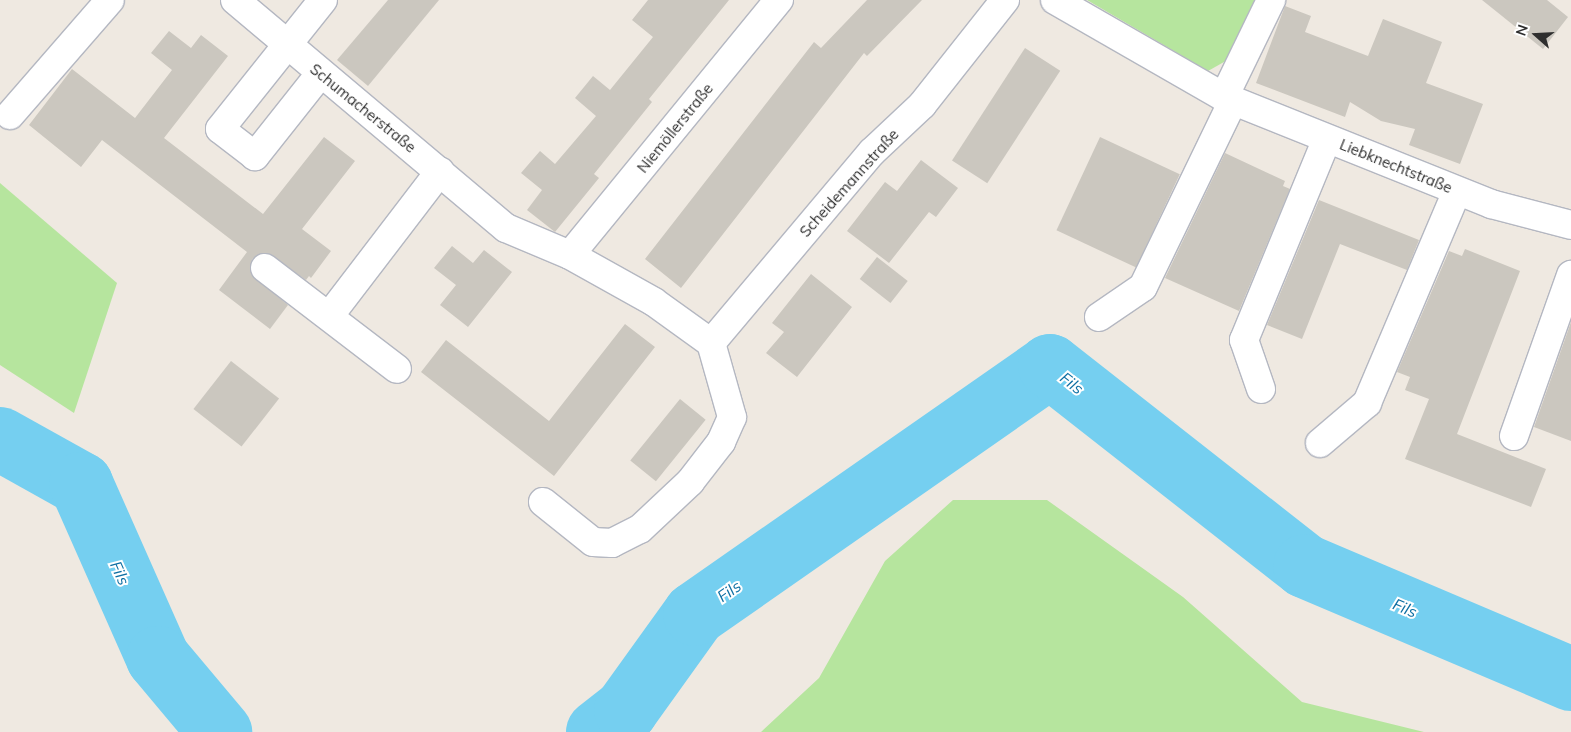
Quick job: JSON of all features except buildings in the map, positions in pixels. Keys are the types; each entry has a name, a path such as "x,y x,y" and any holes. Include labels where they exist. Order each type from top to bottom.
{"street":[{"path":"10,115 110,0"},
{"name":"Schumacherstraße","path":"235,0 286,46 440,171"},
{"path":"320,74 255,156 220,129 323,0"},
{"name":"Niemöllerstraße","path":"570,255 780,0"},
{"name":"Scheidemannstraße","path":"710,343 872,152 922,105 1005,0"},
{"name":"Liebknechtstraße","path":"1055,0 1228,99 1491,204 1571,225"},
{"path":"1099,317 1143,287 1271,0"},
{"path":"1261,389 1244,340 1327,139"},
{"path":"330,315 440,171 506,228 570,255 654,302 710,343 732,417 721,442 690,482 640,529 612,543 593,542 543,502"},
{"path":"1320,443 1367,402 1457,191"},
{"path":"265,268 330,315 397,369"},
{"path":"1514,436 1571,275"}],"green space":[{"path":"1087,0 1259,0 1231,58 1208,71"},
{"path":"0,183 117,283 74,413 0,365"},
{"path":"953,500 1047,500 1183,597 1302,702 1424,732 761,732 819,678 885,561"}],"waterway":[{"name":"Fils","path":"598,732 626,710 695,614 1050,366 1305,566 1571,679"},
{"name":"Fils","path":"0,439 81,484 158,658 220,732"}]}
